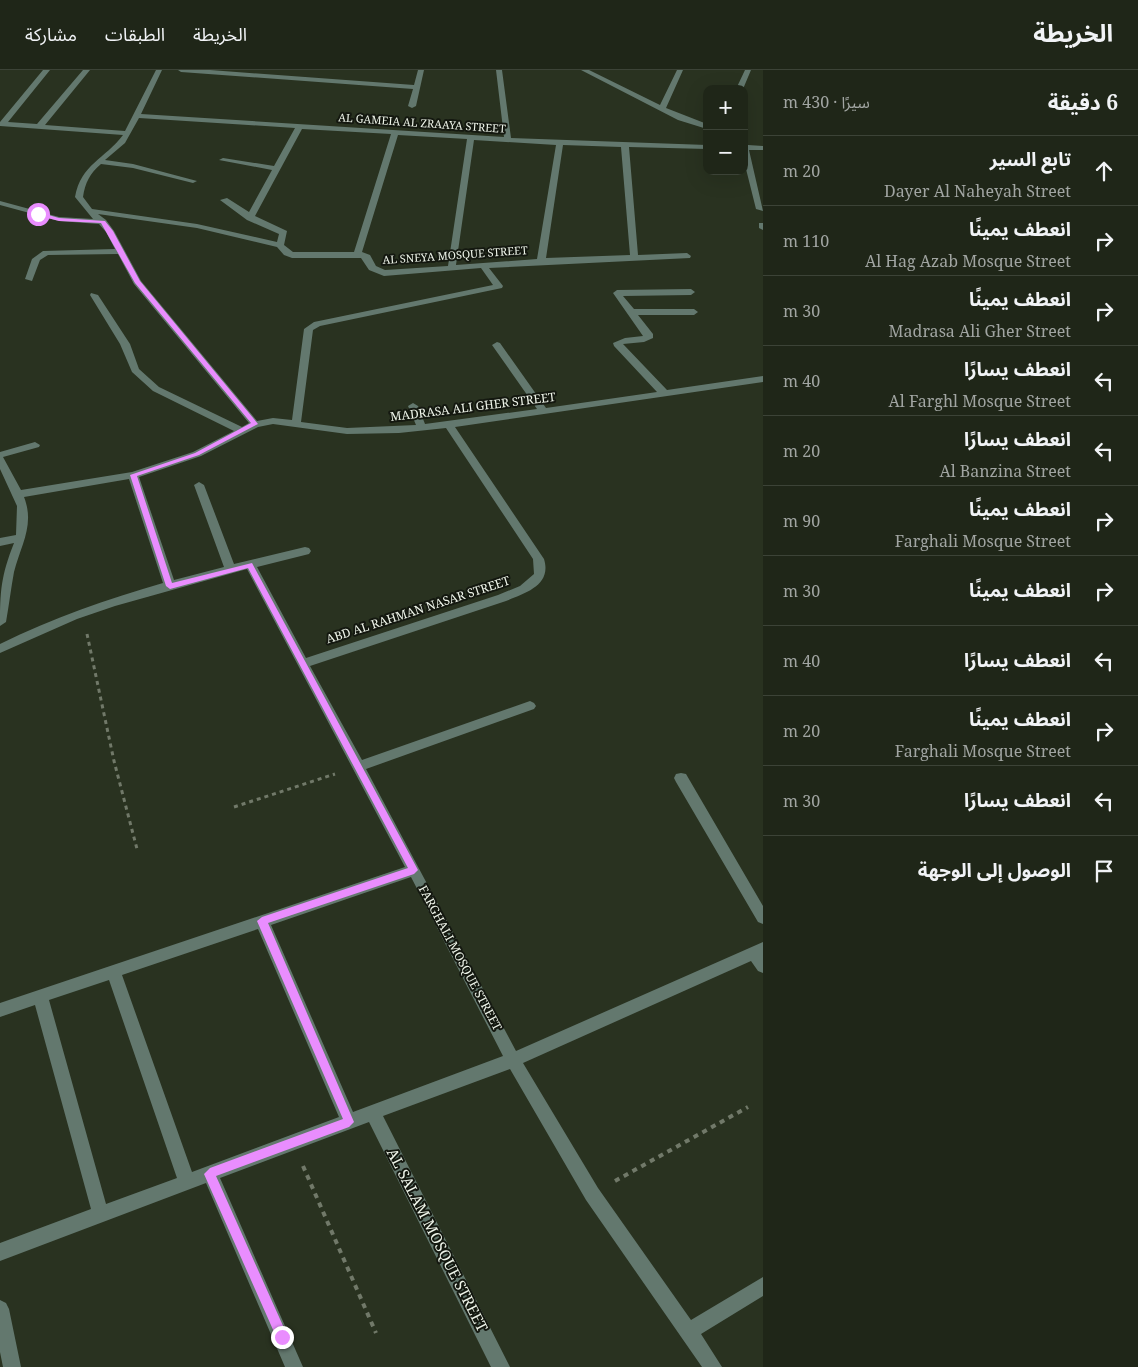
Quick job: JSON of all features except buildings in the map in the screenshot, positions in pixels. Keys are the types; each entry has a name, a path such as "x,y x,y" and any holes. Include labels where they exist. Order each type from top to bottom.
{"street":[{"path":"1,124 48,70"},
{"path":"39,127 87,70"},
{"path":"159,70 128,133 122,141 91,168 81,185 80,197 90,211 103,222 137,282 255,424"},
{"path":"181,70 416,87"},
{"path":"412,106 421,70"},
{"path":"498,70 508,140"},
{"path":"584,70 662,108 703,125"},
{"path":"662,108 680,70"},
{"path":"741,85 748,70"},
{"name":"AL GAMEIA AL ZRAAYA STREET","path":"135,116 560,143 703,147"},
{"path":"1,124 128,133"},
{"path":"250,218 300,126"},
{"path":"90,211 197,226 280,245 286,248 287,253 292,255 357,255 395,132"},
{"path":"452,266 471,137"},
{"path":"541,261 560,143"},
{"path":"624,146 634,258"},
{"path":"748,146 763,148"},
{"path":"748,159 760,209"},
{"path":"223,160 277,169"},
{"path":"99,161 132,166 193,181"},
{"path":"224,200 250,218 284,233 280,245"},
{"path":"0,203 59,219 103,222"},
{"path":"29,279 36,259 46,253 121,251"},
{"name":"AL SNEYA MOSQUE STREET","path":"357,255 367,257 372,268 384,273 452,266 541,261 687,256"},
{"path":"296,425 309,329 317,324 499,286 483,265"},
{"path":"664,393 619,346 618,343 622,341 648,338 648,334 617,293 691,292"},
{"path":"94,295 125,344 135,370 145,381 156,389 242,431"},
{"path":"630,312 694,312"},
{"path":"497,345 543,411"},
{"name":"MADRASA ALI GHER STREET","path":"18,494 133,475 197,454 255,424 272,421 347,430 422,428 763,380"},
{"path":"413,406 422,428"},
{"name":"ABD AL RAHMAN NASAR STREET","path":"302,664 502,598 530,586 540,577 541,565 538,559 449,425"},
{"path":"0,455 35,445"},
{"path":"0,460 18,494 22,506 21,538 9,571 0,622"},
{"path":"133,475 170,586"},
{"path":"199,485 231,570"},
{"path":"0,542 21,538"},
{"path":"0,650 41,628 126,597 305,551"},
{"name":"FARGHALI MOSQUE STREET","path":"250,565 414,870 513,1060 592,1194 713,1367"},
{"path":"358,766 530,706"},
{"path":"681,778 763,918"},
{"path":"0,1010 414,870"},
{"path":"262,921 349,1122"},
{"path":"0,1252 513,1060 760,956"},
{"path":"113,971 187,1182"},
{"path":"40,996 101,1214"},
{"name":"AL SALAM MOSQUE STREET","path":"373,1113 501,1367"},
{"path":"210,1174 294,1367"},
{"path":"687,1332 763,1286"},
{"path":"0,1309 12,1367"}],"path":[{"path":"83,612 114,761 137,849"},
{"path":"234,807 358,766"},
{"path":"592,1194 748,1107"},
{"path":"293,1143 376,1333"}],"route":[{"path":"38,214 59,219 103,222 110,231 137,282 255,424 197,454 133,475 170,586 250,565 414,870 262,921 349,1122 210,1174 282,1337"}]}
